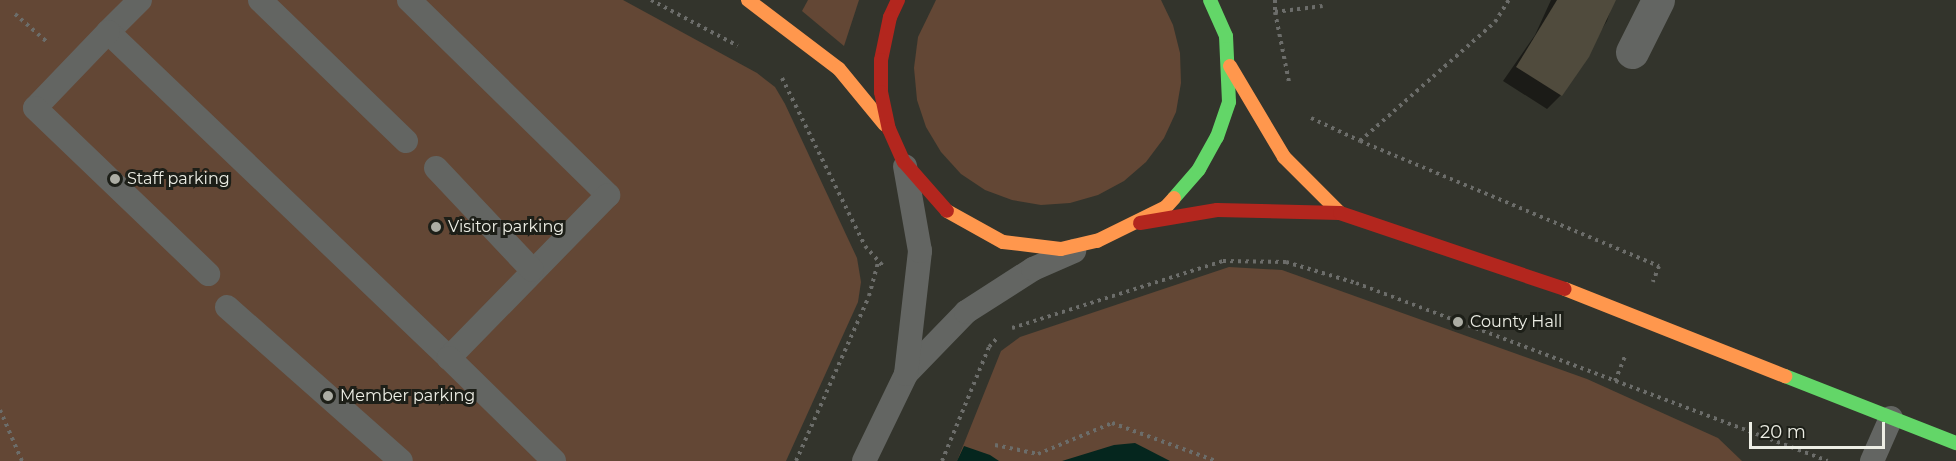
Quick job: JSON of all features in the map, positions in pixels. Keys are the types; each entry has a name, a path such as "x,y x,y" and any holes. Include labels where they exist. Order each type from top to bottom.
{"main road":[{"path":"747,0 784,24 839,69 888,129 904,162 948,212 1003,242 1061,249 1097,241 1166,207 1199,169 1217,137 1229,102 1230,66 1226,36 1229,9"},
{"path":"888,129 881,92 881,60 890,17 898,0"},
{"path":"1210,0 1226,36"},
{"path":"1230,66 1262,125 1284,157 1340,213"},
{"path":"1133,225 1182,213 1217,210 1340,213 1559,286 1956,443"}],"street":[{"path":"1632,52 1658,0"}],"lane":[{"path":"140,0 35,108 208,274"},
{"path":"260,0 406,141"},
{"path":"409,0 608,195 449,357"},
{"path":"108,32 449,357 554,461"},
{"path":"904,162 920,251 906,374"},
{"path":"436,168 532,270"},
{"path":"864,461 906,374 966,312 998,289 1097,241"},
{"path":"227,307 401,461"},
{"path":"1872,461 1891,418"}],"path":[{"path":"651,0 744,49"},
{"path":"1275,0 1275,12 1290,84"},
{"path":"1360,141 1495,22 1509,0"},
{"path":"1275,12 1323,6"},
{"path":"15,14 75,67"},
{"path":"779,73 866,246 878,262 869,296 796,461"},
{"path":"1303,110 1314,122 1659,266"},
{"path":"942,461 989,347 1002,332 1223,261 1286,262 1356,283 1828,461"},
{"path":"0,410 22,461"},
{"path":"995,444 1038,454 1112,423 1216,461"}],"shaded area":[{"path":"0,0 623,0 757,73 775,87 785,104 857,258 861,282 858,302 786,461 0,461"},
{"path":"808,0 859,0 844,46 802,11"},
{"path":"936,0 1161,0 1173,25 1180,53 1181,83 1176,112 1164,138 1146,162 1124,181 1098,195 1070,203 1041,205 1012,200 985,190 961,174 941,152 926,127 917,100 914,68 918,37"},
{"path":"1229,267 1282,270 1587,379 1718,438 1742,461 957,461 1001,351 1020,337"}],"water":[{"path":"1135,443 1170,461 1062,461 1114,445"},
{"path":"964,446 990,455 999,461 957,461"}],"building":[{"path":"1557,0 1616,0 1589,57 1562,96 1516,67"}],"traffic: fast":[{"path":"1174,198 1199,169 1217,137 1229,102 1226,36 1210,0"},
{"path":"1785,376 1956,443"}],"traffic: slow":[{"path":"748,0 839,69 885,125"},
{"path":"1230,66 1284,157 1340,213"},
{"path":"947,211 1003,242 1061,249 1097,241 1166,207 1174,198"},
{"path":"1565,289 1785,376"}],"traffic: jam":[{"path":"898,0 890,17 881,60 881,92 889,129 904,162 947,211"},
{"path":"1140,223 1217,210 1340,213 1565,289"}],"place":[{"name":"Staff parking","path":"115,179"},
{"name":"Visitor parking","path":"436,227"},
{"name":"County Hall","path":"1458,322"},
{"name":"Member parking","path":"328,396"}]}
